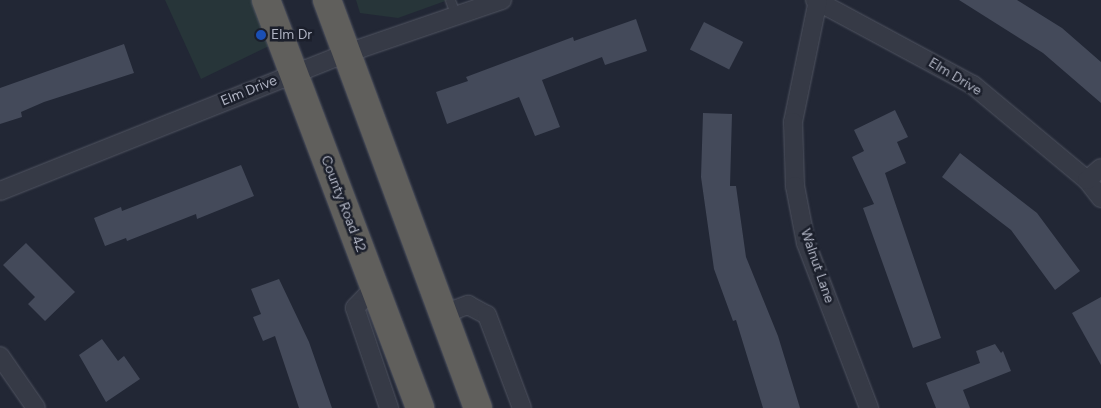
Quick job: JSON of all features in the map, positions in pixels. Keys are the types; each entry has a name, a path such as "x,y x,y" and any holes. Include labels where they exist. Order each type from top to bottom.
{"highway":[{"name":"County Road 42","path":"266,0 420,408"},
{"path":"326,0 478,408"}],"street":[{"name":"Elm Drive","path":"0,191 347,53 453,8 502,0"},
{"name":"Elm Drive","path":"817,0 973,85 1087,180 1101,198"},
{"name":"Walnut Lane","path":"817,0 793,122 795,186 806,243 868,408"},
{"path":"1087,180 1101,168"},
{"path":"375,287 355,308 389,408"},
{"path":"444,314 468,306 487,315 522,408"},
{"path":"0,356 36,408"}],"shaded area":[{"path":"165,0 253,0 271,45 201,79"},
{"path":"356,0 448,0 398,18 360,13"}],"building":[{"path":"959,0 1017,0 1062,28 1101,62 1101,103 1043,53"},
{"path":"636,19 647,51 605,65 602,57 542,80 560,127 535,136 519,97 447,124 436,92 468,81 466,77 573,37 574,41"},
{"path":"704,22 743,42 729,70 690,50"},
{"path":"124,44 134,73 44,102 21,112 22,117 0,124 0,88"},
{"path":"895,110 908,137 897,142 906,163 885,173 941,338 913,348 863,208 874,204 852,157 864,151 854,130"},
{"path":"703,113 732,114 730,186 736,186 746,257 778,336 800,408 763,408 736,320 733,321 714,269 701,177"},
{"path":"960,153 1037,213 1080,271 1055,290 1011,230 942,177"},
{"path":"241,165 254,196 197,219 196,214 127,241 126,238 105,246 94,218 121,207 122,211"},
{"path":"26,243 75,292 45,321 28,304 35,297 3,265"},
{"path":"279,279 309,342 332,408 299,408 275,336 263,341 253,317 261,314 251,289"},
{"path":"1101,297 1101,365 1072,313"},
{"path":"102,339 118,361 124,356 140,379 106,402 79,355"},
{"path":"995,344 1001,353 1003,351 1011,371 963,390 970,408 936,408 926,383 980,363 976,351"}],"place":[{"name":"Elm Dr","path":"261,35"}]}
